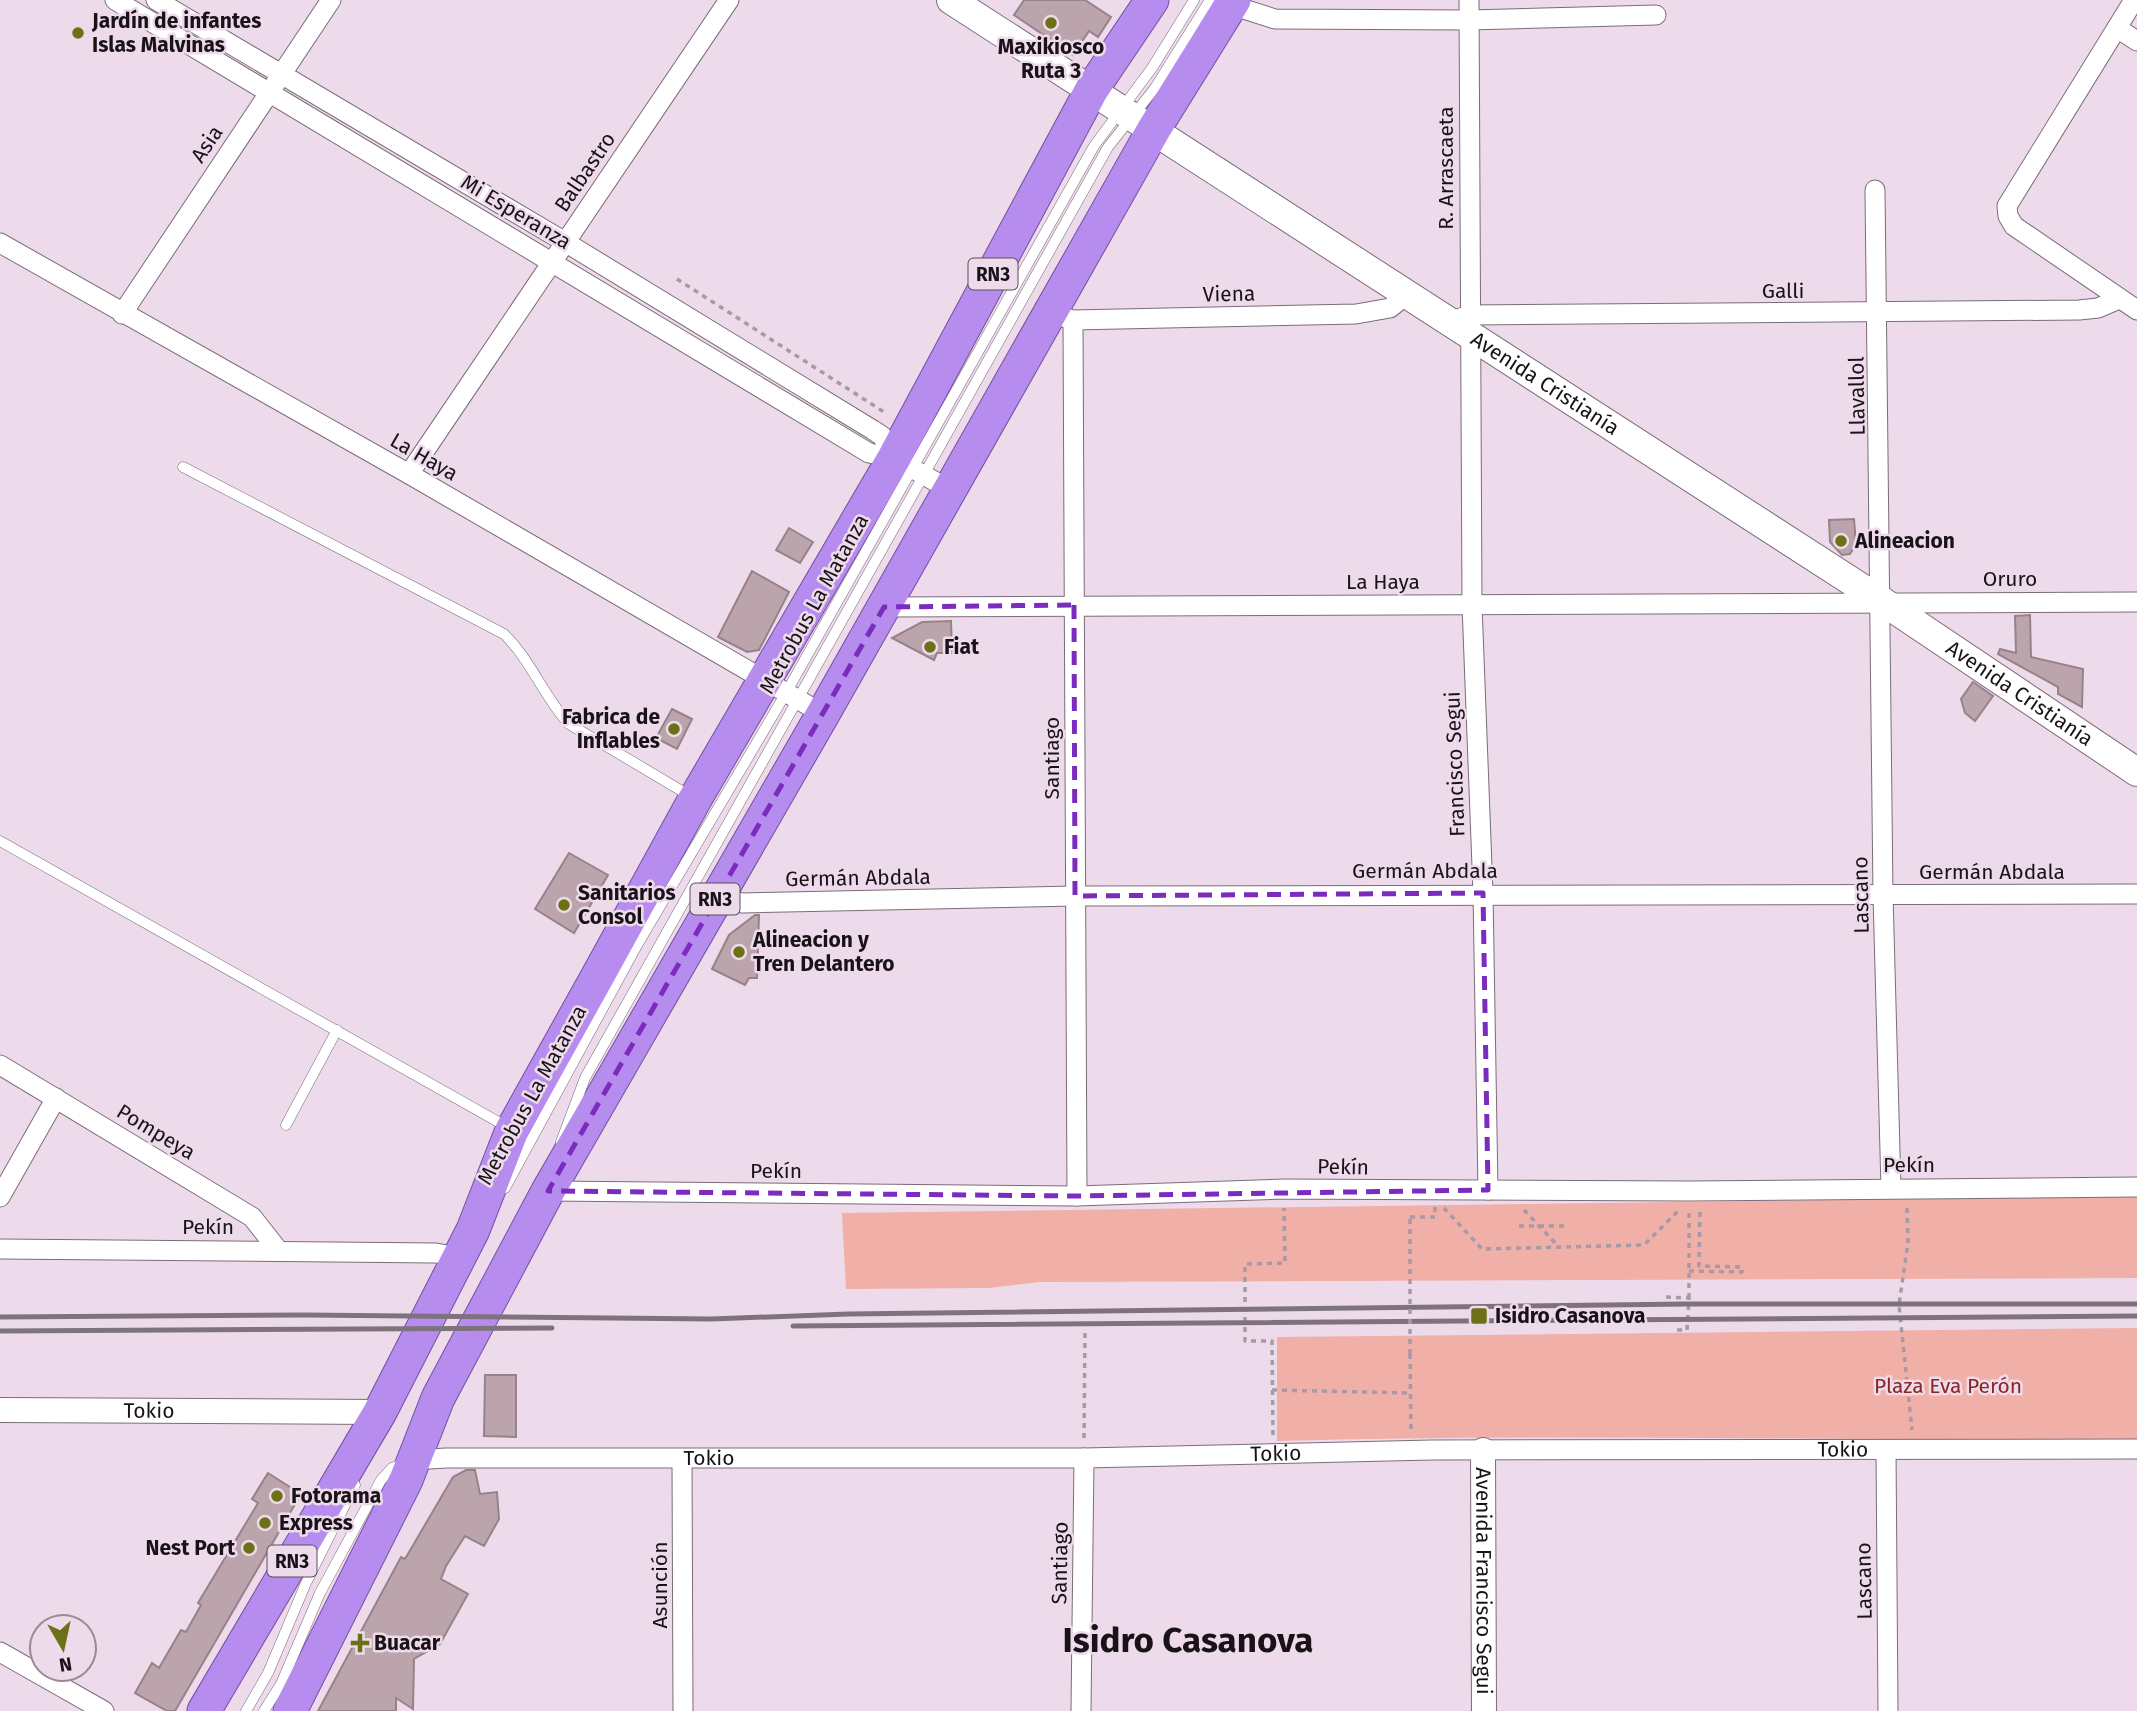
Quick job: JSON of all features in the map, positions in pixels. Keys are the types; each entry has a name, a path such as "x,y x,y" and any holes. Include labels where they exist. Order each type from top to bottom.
{"highway":[{"name":"RN3","path":"204,1711 380,1412 465,1243 512,1130 695,799 884,607 919,473 910,428 1092,89 1152,0"},
{"name":"RN3","path":"290,1711 391,1512 438,1398 548,1191 714,899 793,697 919,473 1061,316 1137,119 1225,2"}],"main road":[{"name":"Avenida Cristianía","path":"951,0 1406,295 1462,325 2137,772"}],"street":[{"name":"Mi Esperanza","path":"115,0 554,261 869,453 919,473"},
{"name":"Mi Esperanza","path":"156,0 565,242 882,436 919,473"},
{"name":"Asia","path":"122,314 331,0"},
{"name":"Balbastro","path":"409,474 729,0"},
{"path":"2134,0 2007,206 2008,216 2014,226 2137,310"},
{"path":"1225,2 1275,19 1469,10 1656,15"},
{"name":"R. Arrascaeta","path":"1462,325 1469,10"},
{"path":"2117,28 2137,41"},
{"name":"Llavallol","path":"1875,190 1882,601"},
{"name":"La Haya","path":"0,243 409,474 793,697"},
{"name":"Viena","path":"1061,316 1356,314 1390,307 1406,295"},
{"name":"Galli","path":"1462,325 2079,310 2098,308 2119,299"},
{"name":"Santiago","path":"1061,316 1074,605 1077,1196"},
{"name":"Francisco Segui","path":"1462,325 1497,1191"},
{"name":"La Haya","path":"884,607 1882,601"},
{"name":"Oruro","path":"1882,601 2137,601"},
{"name":"Lascano","path":"1882,601 1883,895 1898,1188"},
{"name":"Germán Abdala","path":"714,899 743,903 1075,896 1483,893 2137,894"},
{"name":"Pompeya","path":"0,1065 251,1217 278,1250"},
{"path":"0,1197 55,1098"},
{"name":"Pekín","path":"548,1191 1077,1196 1284,1189 1700,1191 2137,1187"},
{"name":"Pekín","path":"0,1248 436,1253 465,1243"},
{"name":"Tokio","path":"0,1410 380,1412"},
{"name":"Tokio","path":"413,1460 1084,1458 1483,1450 2137,1449"},
{"name":"Avenida Francisco Segui","path":"1483,1450 1484,1711"},
{"name":"Lascano","path":"1886,1450 1888,1711"},
{"name":"Santiago","path":"1081,1711 1084,1458"},
{"name":"Asunción","path":"682,1459 683,1711"},
{"path":"0,1652 104,1711"}],"lane":[{"path":"919,473 1094,146 1137,119 1194,0"},
{"path":"183,467 504,635 516,646 557,712 569,724 695,799"},
{"name":"Metrobus La Matanza","path":"548,1191 566,1123 585,1078 793,697"},
{"name":"Metrobus La Matanza","path":"465,1243 507,1186 636,947 793,697"},
{"path":"0,841 512,1130"},
{"path":"286,1125 337,1030"},
{"path":"364,1464 380,1412"},
{"path":"264,1711 281,1684 320,1593 381,1480 392,1468 413,1460"},
{"path":"246,1711 268,1674 306,1583 360,1476"}],"path":[{"path":"677,279 910,428"},
{"path":"1898,1188 1909,1221 1899,1306 1914,1450"},
{"path":"1273,1453 1272,1341 1245,1342 1245,1264 1285,1263 1284,1189"},
{"path":"1497,1191 1539,1226 1559,1247"},
{"path":"1689,1272 1742,1272 1742,1267 1699,1266 1700,1191"},
{"path":"1435,1198 1482,1249 1644,1245 1689,1200 1687,1329 1672,1330"},
{"path":"1410,1451 1410,1217 1435,1217"},
{"path":"1518,1226 1567,1226"},
{"path":"1666,1297 1689,1298"},
{"path":"1084,1458 1086,1332"},
{"path":"1272,1390 1411,1393"}],"highlighted area":[{"path":"1074,605 1075,896 1483,893 1488,1190 1077,1196 548,1191 884,607"}],"green space":[{"path":"2137,1196 2137,1278 1039,1282 989,1288 846,1289 842,1213"},
{"name":"Plaza Eva Perón","path":"2137,1328 2137,1440 1600,1437 1277,1441 1277,1337"}],"building":[{"name":"Maxikiosco Ruta 3","path":"1024,0 1085,0 1111,17 1098,37 1089,31 1073,55 1014,15"},
{"path":"1854,519 1856,544 1850,554 1842,555 1830,542 1829,520"},
{"path":"789,528 813,542 800,563 776,550"},
{"path":"752,571 789,592 759,650 747,652 718,637"},
{"path":"2030,615 2031,657 2083,669 2082,707 2058,694 2058,687 1998,654 2000,649 2016,653 2015,616"},
{"name":"Fiat","path":"951,621 952,653 937,653 934,660 892,638 922,622"},
{"path":"1973,682 1993,696 1975,721 1965,713 1961,699"},
{"name":"Fabrica de Inflables","path":"672,709 692,719 677,749 656,738"},
{"path":"569,853 608,875 574,933 535,909"},
{"name":"Alineacion y Tren Delantero","path":"755,915 759,915 757,978 749,978 745,985 712,969 729,935"},
{"path":"485,1375 516,1375 516,1437 484,1436"},
{"path":"466,1470 475,1470 480,1494 497,1492 499,1519 484,1546 465,1536 446,1566 441,1579 468,1594 440,1644 414,1659 413,1709 396,1698 396,1711 318,1711 401,1557 405,1559 453,1477"},
{"path":"268,1473 301,1494 175,1711 167,1711 135,1693 152,1663 159,1668 181,1630 186,1632 201,1605 198,1603 258,1503 252,1499"}],"railway":[{"path":"0,1317 305,1315 711,1319 848,1314 1687,1304 2137,1304"},
{"path":"793,1326 2137,1316"},
{"path":"0,1331 552,1328"}],"place":[{"name":"Maxikiosco Ruta 3","path":"1051,23"},
{"name":"Jardín de infantes Islas Malvinas","path":"78,33"},
{"name":"Alineacion","path":"1841,541"},
{"name":"Fiat","path":"930,647"},
{"name":"Fabrica de Inflables","path":"674,729"},
{"name":"Sanitarios Consol","path":"564,905"},
{"name":"Alineacion y Tren Delantero","path":"739,952"},
{"name":"Isidro Casanova","path":"1479,1316"},
{"name":"Fotorama","path":"277,1496"},
{"name":"Express","path":"265,1523"},
{"name":"Nest Port","path":"249,1548"},
{"name":"Buacar","path":"360,1643"}],"district":[{"name":"Isidro Casanova","path":"1188,1640"}]}
